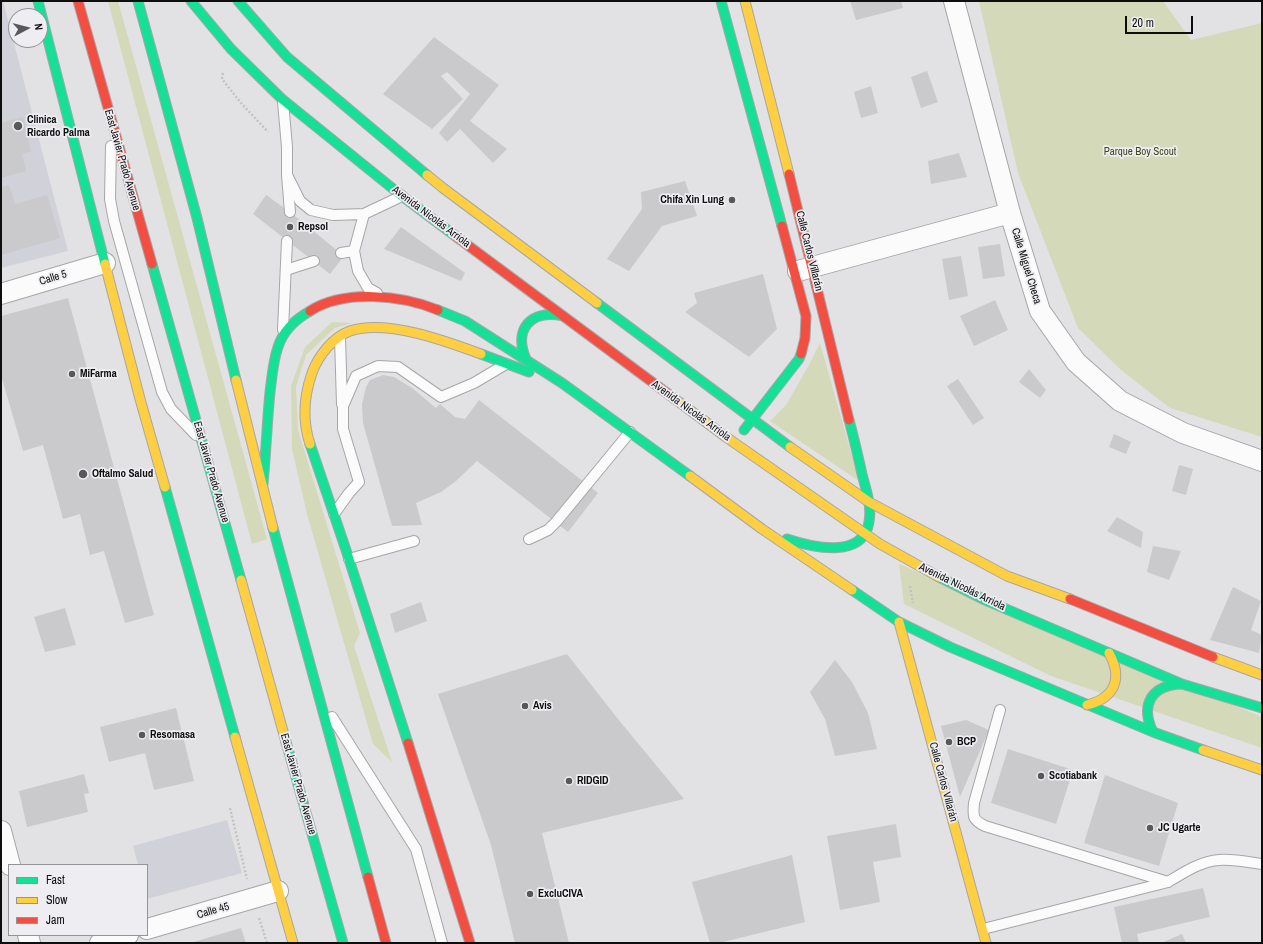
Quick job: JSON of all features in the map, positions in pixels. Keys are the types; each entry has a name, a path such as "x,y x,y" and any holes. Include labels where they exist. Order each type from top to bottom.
{"main road":[{"path":"38,1 142,407 293,943"},
{"name":"East Javier Prado Avenue","path":"78,1 111,124 343,943"},
{"path":"138,1 197,218 263,489 386,943"},
{"name":"Avenida Nicolás Arriola","path":"192,1 231,49 282,99 402,196 726,437 880,544 944,580 985,600 1182,684 1262,708"},
{"path":"238,1 287,57 444,188 753,420 870,502 1007,576 1097,609 1203,653 1262,675"},
{"name":"Calle Carlos Villarán","path":"721,1 806,316 804,348 799,359 742,433 726,437"},
{"name":"Calle Carlos Villarán","path":"745,1 813,267 870,502 869,521 865,534"},
{"path":"263,489 272,373 278,346 290,326 298,318 319,305 334,300 383,297 425,305 454,316 479,329 562,383 762,529 899,622 950,647 1153,732 1262,770"},
{"path":"526,359 521,350 520,341 522,331 527,323 544,313 554,313 563,316"},
{"path":"470,943 408,739 312,450 305,423 308,386 312,372 324,351 340,337 363,328 388,328 442,341 562,383"},
{"path":"762,529 802,544 826,548 846,546 858,541 865,534"},
{"name":"Calle Carlos Villarán","path":"899,622 986,943"},
{"path":"1087,705 1100,701 1106,697 1114,686 1117,672 1113,659 1109,653"},
{"path":"1153,732 1146,715 1148,703 1151,698 1164,686 1170,684 1182,684"}],"street":[{"name":"Calle Miguel Checa","path":"954,1 1010,213 1040,311 1076,362 1120,401 1183,433 1262,461"},
{"path":"794,272 1010,213"},
{"name":"Calle 5","path":"1,294 105,263"},
{"path":"1,831 10,864"},
{"name":"Calle 45","path":"148,929 278,892"},
{"path":"100,943 124,936"}],"lane":[{"path":"282,99 287,147 287,176 290,212"},
{"path":"111,124 110,199 114,221 162,392 170,409 202,441"},
{"path":"287,176 300,200 311,210 333,215 364,214 402,196"},
{"path":"364,214 354,251 358,271 368,288 383,297"},
{"path":"283,336 287,241"},
{"path":"341,253 354,251"},
{"path":"286,270 314,262"},
{"path":"334,514 349,493 360,482 343,430 340,337"},
{"path":"343,406 356,376 378,366 398,367 441,397 474,383 506,364"},
{"path":"529,539 548,530 556,522 630,432"},
{"path":"349,559 414,541"},
{"path":"319,696 416,849 442,943"},
{"path":"1000,710 974,803 973,815 976,822 1168,882"},
{"path":"983,929 1168,882 1185,871 1201,864 1217,860 1236,860 1262,864"}],"shaded area":[{"name":"Clinica Ricardo Palma","path":"1,1 3,1 8,20 8,48 15,48 68,251 1,268"},
{"path":"227,820 242,873 148,899 148,864 138,864 133,846"}],"green space":[{"path":"108,1 118,1 267,539 252,544"},
{"name":"Parque Boy Scout","path":"979,1 1163,1 1191,40 1262,23 1262,437 1170,408 1121,370 1078,328 1018,173"},
{"path":"332,322 352,323 335,328 306,355 296,387 298,430 360,633 354,646 392,762 373,744 307,514 292,449 291,386 305,347"},
{"path":"820,343 859,481 770,421 786,405"},
{"path":"899,564 1262,717 1262,748 1051,676 904,604"}],"building":[{"path":"850,1 901,1 903,8 856,20"},
{"path":"434,37 499,85 470,121 507,149 493,163 460,129 447,142 439,133 470,94 447,72 441,76 463,99 432,129 383,94"},
{"path":"927,71 938,102 921,108 911,77"},
{"path":"871,86 878,113 861,118 854,92"},
{"path":"23,117 31,151 22,154 26,171 1,178 1,123"},
{"path":"959,153 967,177 931,184 928,161"},
{"path":"685,181 697,216 662,226 629,271 607,259 642,209 641,192"},
{"path":"9,185 15,204 47,195 60,238 1,255 1,187"},
{"name":"Repsol","path":"266,195 290,212 344,256 330,274 253,214"},
{"path":"401,227 465,273 461,281 384,249"},
{"path":"1000,244 1005,276 983,279 978,247"},
{"path":"961,256 968,296 949,300 942,259"},
{"path":"763,274 777,329 749,357 685,312 697,303 694,293"},
{"path":"68,298 154,615 125,623 104,551 90,555 80,514 63,519 43,445 23,451 1,375 1,316"},
{"path":"995,300 1008,330 974,346 960,316"},
{"path":"1029,369 1046,390 1040,398 1019,382"},
{"path":"383,375 394,377 412,388 436,408 440,404 455,417 465,419 479,400 598,493 568,532 477,461 456,481 441,492 416,503 422,525 392,526 363,423 362,404 366,387 370,380"},
{"path":"958,379 984,418 973,425 947,386"},
{"path":"1114,434 1131,442 1126,454 1109,447"},
{"path":"1179,465 1193,469 1186,495 1172,491"},
{"path":"1117,517 1143,532 1141,548 1107,531"},
{"path":"1153,546 1181,551 1169,580 1147,572"},
{"path":"1233,587 1261,601 1251,630 1262,635 1259,653 1210,640"},
{"path":"421,602 427,621 395,633 390,614"},
{"path":"65,608 76,645 45,652 34,617"},
{"path":"567,654 684,799 542,833 569,943 515,943 491,845 438,694"},
{"path":"835,660 852,682 868,713 877,749 835,756 825,719 810,692"},
{"name":"Resomasa","path":"176,708 194,781 154,790 145,753 109,762 100,727"},
{"path":"966,720 989,730 960,797 941,726"},
{"path":"1008,749 1073,770 1056,824 991,803"},
{"path":"84,774 89,793 84,794 88,812 27,827 19,791"},
{"path":"1105,775 1178,803 1159,866 1084,843"},
{"path":"896,824 901,857 873,862 880,902 840,910 827,836"},
{"path":"792,855 805,922 719,943 710,943 692,882"},
{"path":"1203,888 1210,917 1137,934 1139,943 1122,943 1114,907"},
{"path":"241,928 246,943 190,943"},
{"path":"1182,934 1186,943 1161,943"}],"traffic: fast":[{"path":"38,1 105,264"},
{"path":"138,1 197,218 236,380"},
{"path":"191,1 231,49 282,99 402,196 458,238"},
{"path":"238,1 287,57 427,175"},
{"path":"721,1 782,226"},
{"path":"152,264 241,580"},
{"path":"597,303 790,447"},
{"path":"438,310 465,321 562,383 690,476"},
{"path":"263,484 270,392 276,352 280,341 287,331 295,322 310,311"},
{"path":"526,359 522,339 524,330 528,324 534,319 542,316 563,316"},
{"path":"481,354 529,372"},
{"path":"744,430 799,359 801,354"},
{"path":"787,539 809,545 835,548 847,546 857,542 865,534 870,516 869,504 849,420"},
{"path":"310,444 408,743"},
{"path":"165,487 235,737"},
{"path":"273,528 368,877"},
{"path":"939,577 985,600 1182,684 1262,708"},
{"path":"852,590 899,622 950,647 1153,732 1203,750"},
{"path":"1153,732 1149,722 1148,713 1148,705 1151,698 1163,688 1171,685 1182,684"},
{"path":"286,742 343,943"}],"traffic: slow":[{"path":"745,1 789,174"},
{"path":"427,175 597,303"},
{"path":"105,264 140,399 165,487"},
{"path":"310,444 307,435 305,417 309,382 322,354 332,342 344,334 350,331 365,328 398,330 434,338 481,354"},
{"path":"236,380 273,528"},
{"path":"675,399 726,437 880,544 939,577"},
{"path":"790,447 869,502 1007,576 1070,599"},
{"path":"690,476 762,529 852,590"},
{"path":"241,580 286,742"},
{"path":"899,622 986,943"},
{"path":"1087,705 1097,702 1110,692 1114,686 1116,679 1115,671 1109,653"},
{"path":"1213,657 1262,675"},
{"path":"235,737 293,943"},
{"path":"1203,750 1262,770"}],"traffic: jam":[{"path":"78,1 152,264"},
{"path":"789,174 849,420"},
{"path":"782,226 806,316 805,338 801,354"},
{"path":"458,238 675,399"},
{"path":"310,311 324,304 340,299 356,297 390,298 407,301 438,310"},
{"path":"1070,599 1213,657"},
{"path":"408,743 470,943"},
{"path":"368,877 386,943"}],"place":[{"name":"Clinica Ricardo Palma","path":"18,126"},
{"name":"Chifa Xin Lung","path":"732,200"},
{"name":"Repsol","path":"290,227"},
{"name":"MiFarma","path":"72,374"},
{"name":"Oftalmo Salud","path":"83,474"},
{"name":"Avis","path":"525,706"},
{"name":"Resomasa","path":"142,735"},
{"name":"BCP","path":"949,742"},
{"name":"Scotiabank","path":"1041,776"},
{"name":"RIDGID","path":"569,781"},
{"name":"JC Ugarte","path":"1150,828"},
{"name":"ExcluCIVA","path":"530,894"}]}
